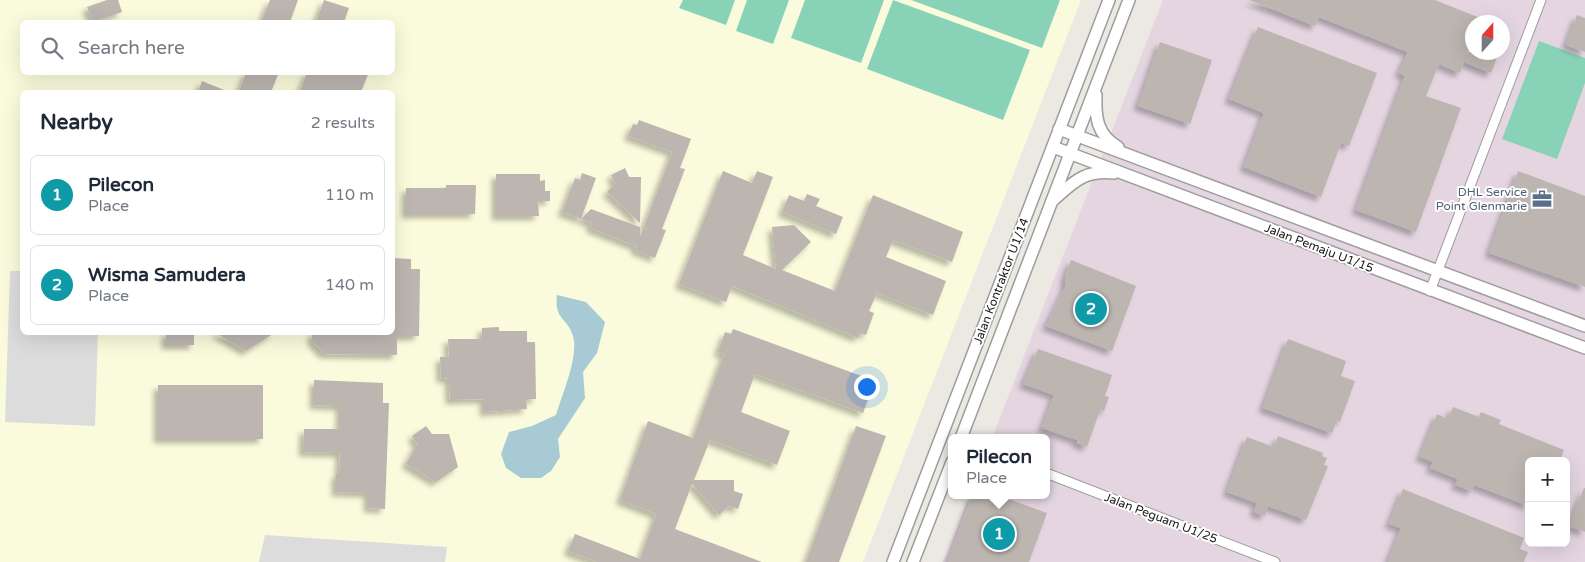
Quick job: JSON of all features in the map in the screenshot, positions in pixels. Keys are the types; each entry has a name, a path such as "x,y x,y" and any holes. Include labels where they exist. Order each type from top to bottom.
{"street":[{"name":"Jalan Kontraktor U1/14","path":"893,562 1109,0"},
{"name":"Jalan Kontraktor U1/14","path":"963,434 1129,0"},
{"path":"1430,291 1541,0"},
{"path":"1096,86 1095,118 1100,131 1110,143 1134,157"},
{"name":"Jalan Pemaju U1/15","path":"1059,129 1585,326"},
{"name":"Jalan Pemaju U1/15","path":"1053,147 1585,348"},
{"path":"1051,201 1081,176 1099,171 1128,175"},
{"path":"913,562 948,472"},
{"name":"Jalan Peguam U1/25","path":"1050,475 1275,562"}],"shaded area":[{"path":"0,0 1081,0 863,562 0,562"},
{"path":"1163,0 1585,0 1585,562 943,562 968,499 1050,499 1050,434 994,434"},
{"path":"10,271 20,271 20,335 98,335 95,426 5,422"},
{"path":"265,535 447,547 445,562 259,562"}],"green space":[{"path":"683,0 735,0 726,25 679,8"},
{"path":"747,0 789,0 773,44 736,31"},
{"path":"805,0 884,0 861,63 791,38"},
{"path":"893,0 1030,50 1003,120 867,69"},
{"path":"911,0 1060,0 1042,48"},
{"path":"1539,41 1585,58 1585,83 1557,159 1502,139"}],"water":[{"path":"557,295 586,302 605,322 597,353 583,372 585,398 558,439 560,457 551,471 541,478 521,478 506,468 501,454 509,432 532,426 556,415 572,365 574,354 573,336 557,309"}],"building":[{"path":"107,0 118,0 122,12 99,20 92,20 87,7"},
{"path":"270,0 298,0 291,20 262,20"},
{"path":"324,0 349,8 345,20 317,20"},
{"path":"1249,0 1435,0 1472,15 1465,15 1465,60 1496,60 1491,73 1464,62 1460,73 1439,64 1426,96 1461,108 1416,232 1356,210 1405,76 1399,73 1408,52 1319,17 1315,26"},
{"path":"1577,15 1585,18 1585,52 1566,45"},
{"path":"1258,27 1377,73 1349,146 1341,143 1321,197 1244,167 1264,113 1229,99"},
{"path":"1160,42 1212,60 1190,124 1138,106"},
{"path":"245,75 278,75 272,90 240,90"},
{"path":"306,75 368,75 362,90 301,90"},
{"path":"202,81 224,90 199,90"},
{"path":"639,120 691,139 680,168 685,169 662,229 666,230 655,258 635,250 636,246 590,228 592,223 581,219 591,209 640,227 640,237 643,229 648,230 644,227 672,152 628,136 633,124 637,125"},
{"path":"625,168 629,177 641,177 640,223 607,192 615,184 611,175"},
{"path":"723,171 752,183 757,171 773,177 743,255 776,269 772,227 794,225 811,242 782,270 835,291 873,195 963,232 952,262 893,240 886,257 946,281 933,315 877,293 869,311 874,313 866,335 860,333 858,338 732,286 726,302 679,284"},
{"path":"1518,171 1585,196 1585,287 1489,253"},
{"path":"582,173 596,178 581,219 562,212 575,178 580,180"},
{"path":"496,174 540,174 540,181 545,180 545,191 550,191 550,201 538,201 539,216 496,216"},
{"path":"446,185 476,185 475,214 406,214 406,188 446,188"},
{"path":"807,194 820,199 816,206 843,217 836,234 782,212 789,195 804,201"},
{"path":"395,258 411,259 411,269 420,269 419,336 397,336 397,355 324,354 312,341 312,335 395,335"},
{"path":"1071,260 1136,286 1112,351 1046,326 1065,287 1065,277"},
{"path":"499,327 499,331 527,331 527,342 535,342 536,399 526,399 527,409 484,412 484,399 450,400 449,378 441,379 440,357 449,357 448,339 482,339 482,328"},
{"path":"733,329 875,381 863,413 755,374 741,412 790,431 777,465 710,440 694,480 734,480 734,491 743,494 738,509 729,506 719,515 692,484 675,529 762,562 597,562 568,551 575,534 640,559 656,514 620,500 648,421 693,438 724,354 718,352 725,332 731,334"},
{"path":"166,335 194,335 194,345 166,345"},
{"path":"219,335 271,335 246,351"},
{"path":"1288,339 1346,361 1341,376 1355,381 1340,422 1337,420 1332,433 1263,408"},
{"path":"1038,349 1112,375 1105,396 1109,397 1104,411 1100,410 1087,447 1077,443 1077,440 1042,428 1054,395 1023,384"},
{"path":"314,380 383,383 383,403 389,403 385,509 368,508 368,493 336,492 336,474 339,474 340,453 303,452 304,429 340,429 340,406 314,405"},
{"path":"158,385 263,385 263,439 158,439"},
{"path":"1453,407 1479,417 1481,412 1501,420 1499,424 1564,450 1561,457 1525,457 1525,504 1474,485 1472,491 1455,485 1458,479 1430,468 1433,462 1420,457 1437,414 1448,419"},
{"path":"426,426 432,434 449,434 458,467 436,482 406,464 417,444 412,436"},
{"path":"856,426 886,436 839,562 806,562"},
{"path":"1278,436 1323,453 1322,456 1327,458 1324,465 1328,466 1306,520 1268,506 1265,516 1254,512 1257,503 1227,492 1247,437 1274,447"},
{"path":"1585,488 1585,532 1570,526"},
{"path":"1403,489 1524,538 1520,549 1528,552 1524,562 1388,562 1401,528 1389,524"},
{"path":"971,499 1008,499 1047,513 1029,562 948,562"}],"place":[{"name":"DHL Service Point Glenmarie","path":"1542,199"},
{"name":"Wisma Samudera","path":"1091,309"},
{"name":"Pilecon","path":"999,534"}]}
